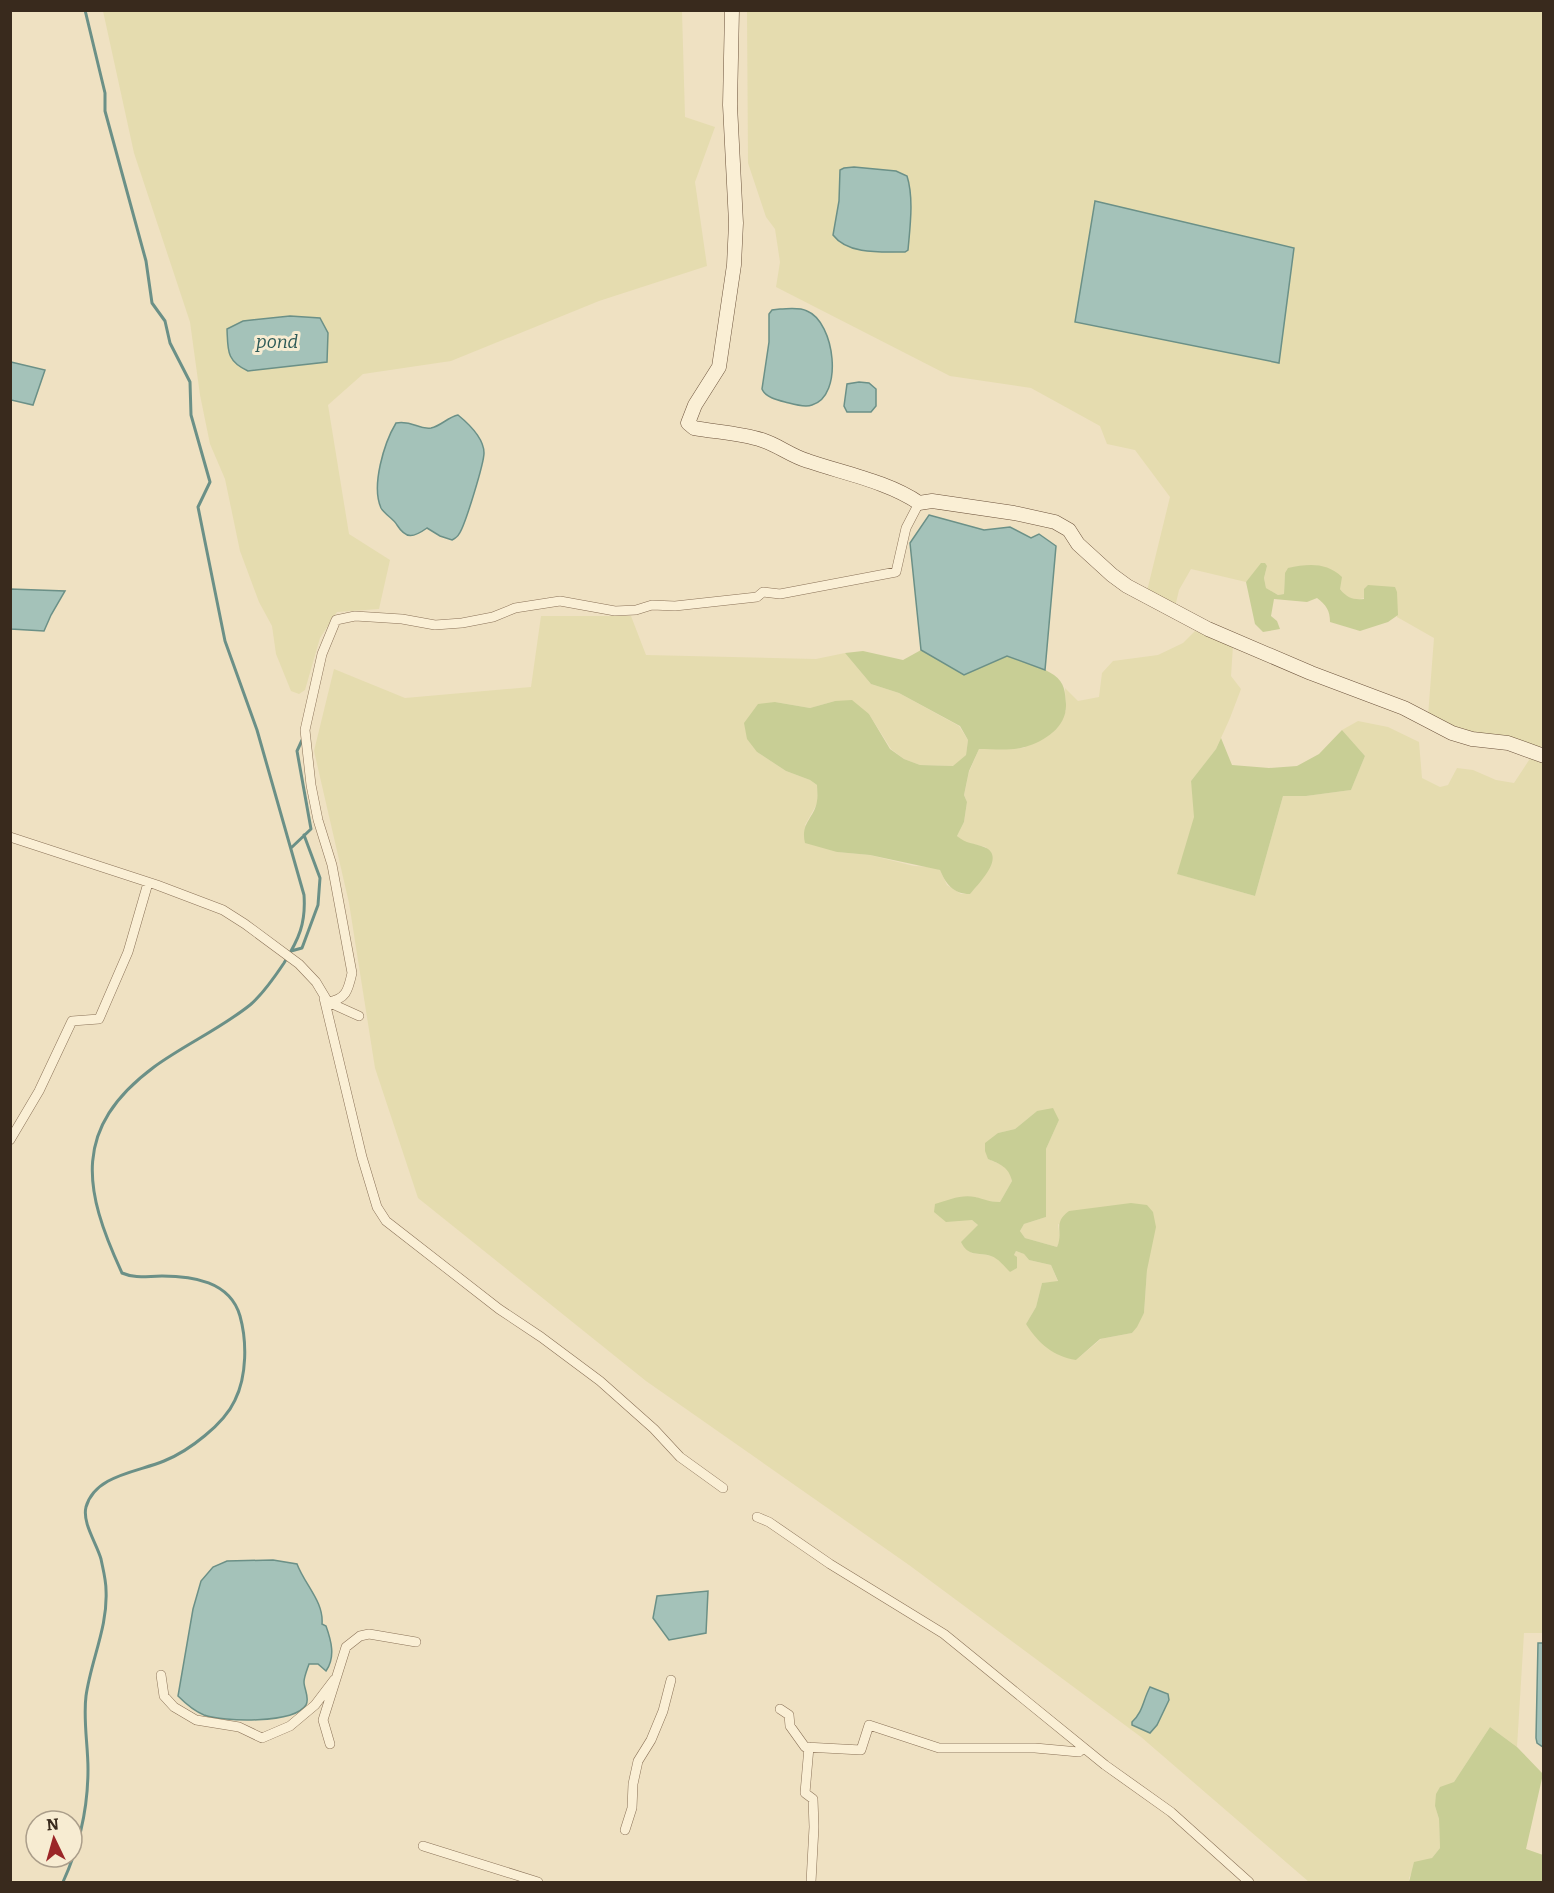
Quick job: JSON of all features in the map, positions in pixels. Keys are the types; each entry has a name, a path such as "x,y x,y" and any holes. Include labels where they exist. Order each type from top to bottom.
{"street":[{"path":"732,10 730,105 736,223 734,265 719,367 695,405 688,423 694,428 740,435 778,445 809,462 906,494 919,503 932,501 1014,513 1055,522 1069,530 1078,544 1127,586 1208,628 1311,674 1404,708 1452,733 1472,739 1508,744 1544,756"},
{"path":"326,1000 339,1000 348,990 352,974 332,866 312,794 305,730 322,654 336,620 355,616 402,619 435,625 493,617 515,608 560,601 615,611 636,610 652,605 675,606 757,597 763,592 780,594 896,572 906,528 919,503"},
{"path":"10,837 223,910 299,964 315,982 326,1000 364,1166 377,1206 386,1221 499,1309 600,1381 654,1429 680,1457 723,1488"},
{"path":"10,1140 39,1091 72,1021 99,1019 129,952 148,884"},
{"path":"326,1000 359,1016"},
{"path":"757,1517 769,1522 830,1564 944,1634 1105,1765 1171,1812 1250,1882"},
{"path":"330,1744 322,1720 346,1647 360,1636 369,1634 416,1642"},
{"path":"161,1675 164,1696 196,1720 239,1727 262,1738 290,1726 315,1704 334,1680"},
{"path":"625,1830 632,1808 633,1784 638,1761 651,1740 663,1711 671,1680"},
{"path":"780,1709 789,1715 790,1726 806,1747 861,1750 869,1725 939,1748 1035,1748 1079,1752"},
{"path":"809,1747 805,1793 813,1799 811,1882"},
{"path":"423,1846 538,1882"}],"shaded area":[{"path":"103,11 682,11 685,117 715,127 695,182 707,266 599,301 451,361 363,374 328,405 349,534 390,560 379,609 337,612 320,638 305,690 299,694 291,691 276,654 272,626 259,602 240,551 225,479 210,444 200,395 190,322 134,153"},
{"path":"747,11 1543,11 1543,750 1454,730 1428,716 1434,638 1397,617 1397,592 1354,600 1340,589 1285,573 1284,594 1278,595 1266,588 1264,578 1267,566 1261,564 1246,582 1191,569 1179,590 1175,607 1147,591 1170,497 1135,450 1107,444 1100,426 1031,388 950,376 776,287 780,262 775,229 766,217 748,163"},
{"path":"541,616 631,616 646,655 816,659 845,653 871,684 899,693 959,726 968,740 966,755 954,766 920,765 904,759 891,749 869,714 835,701 810,708 775,702 757,752 786,771 817,785 818,802 805,825 837,852 870,855 914,866 932,867 940,870 947,885 961,894 970,894 986,847 963,842 957,836 964,822 967,802 964,795 969,772 979,749 1024,748 1066,711 1065,688 1078,701 1099,697 1102,673 1113,661 1158,655 1183,643 1195,631 1233,645 1231,676 1241,689 1216,749 1191,781 1195,817 1178,874 1255,896 1283,796 1306,796 1351,790 1365,756 1342,730 1358,721 1388,727 1419,742 1422,778 1440,787 1448,785 1457,768 1473,770 1496,780 1514,783 1531,757 1543,761 1543,1633 1524,1633 1517,1747 1490,1727 1454,1782 1435,1806 1439,1819 1440,1848 1432,1858 1413,1870 1409,1882 1309,1882 1141,1737 909,1565 646,1381 418,1198 375,1068 349,903 314,751 334,669 405,698 531,687","holes":["1037,1111 1059,1120 1046,1149 1046,1217 1024,1224 1020,1231 1025,1238 1057,1247 1060,1240 1058,1224 1147,1270 1144,1313 1132,1333 1101,1339 1076,1360 1026,1324 1036,1307 1042,1283 1058,1282 1051,1265 1029,1260 1024,1254 1016,1251 1014,1255 994,1256 971,1253 978,1225 972,1220 976,1197 983,1201 1000,1202 1012,1181 1010,1173 1004,1166 988,1159 998,1133 1015,1129"]}],"green space":[{"path":"1261,563 1267,566 1264,578 1266,588 1278,595 1284,594 1285,573 1288,568 1316,565 1330,569 1342,577 1340,589 1353,599 1364,599 1364,589 1368,585 1395,587 1398,615 1388,622 1360,631 1330,622 1327,608 1317,598 1307,602 1274,599 1271,616 1277,621 1280,629 1263,632 1255,624 1246,582"},
{"path":"921,650 964,675 1007,656 1054,675 1065,692 1066,704 1063,720 1047,737 1020,748 979,749 969,771 964,795 967,802 964,822 957,836 984,847 993,857 989,870 970,894 964,894 951,887 940,870 870,855 837,852 805,843 804,830 816,807 817,785 786,771 757,752 747,739 744,723 758,704 775,702 810,708 835,701 852,700 869,714 890,749 904,759 920,765 953,766 966,755 968,740 960,726 899,693 871,684 845,653 863,651 903,660"},
{"path":"1342,730 1365,756 1351,790 1306,796 1283,796 1255,896 1177,874 1194,817 1191,781 1216,749 1221,738 1232,765 1269,768 1297,766 1319,754"},
{"path":"1053,1108 1059,1120 1046,1149 1046,1217 1024,1224 1020,1231 1025,1238 1057,1247 1061,1220 1069,1211 1131,1203 1147,1205 1153,1212 1156,1227 1147,1270 1144,1313 1137,1327 1132,1333 1100,1339 1076,1360 1060,1356 1047,1348 1026,1324 1036,1307 1042,1283 1058,1281 1051,1265 1029,1260 1024,1254 1016,1251 1014,1255 1017,1257 1017,1268 1010,1272 994,1257 970,1252 964,1247 961,1242 978,1225 972,1220 946,1222 934,1212 935,1204 960,1197 970,1196 1000,1202 1012,1181 1011,1176 1000,1164 988,1159 985,1143 998,1133 1015,1129 1037,1111"},
{"path":"1490,1727 1517,1747 1543,1774 1526,1849 1543,1855 1543,1882 1409,1882 1414,1862 1432,1858 1440,1848 1439,1819 1435,1806 1436,1794 1440,1787 1454,1782"}],"water":[{"path":"854,167 896,171 907,176 911,213 908,250 905,252 856,249 847,246 833,235 839,201 840,170"},
{"path":"1095,201 1294,248 1279,363 1075,322"},
{"path":"772,310 807,311 817,318 829,343 832,374 829,388 822,399 809,406 778,400 768,396 762,389 769,342 769,314"},
{"name":"pond","path":"290,316 320,318 328,333 327,362 248,371 232,359 228,349 227,329 243,321"},
{"path":"11,362 45,370 33,405 11,400"},
{"path":"869,383 876,389 876,406 871,412 847,412 844,406 847,384"},
{"path":"458,415 479,437 484,453 478,481 462,529 452,540 427,528 418,534 407,535 381,508 378,499 380,465 392,431 396,423 402,422 422,428 431,428"},
{"path":"929,515 984,530 1010,527 1031,538 1039,534 1056,546 1045,670 1007,656 964,675 921,650 910,543"},
{"path":"10,589 65,591 44,631 11,629"},
{"path":"273,1560 297,1564 313,1594 320,1608 322,1624 326,1626 331,1643 332,1654 329,1666 326,1671 318,1664 309,1664 304,1680 306,1705 288,1716 241,1720 204,1715 190,1707 178,1696 193,1609 201,1581 213,1567 227,1561"},
{"path":"708,1591 706,1633 669,1640 653,1618 657,1596"},
{"path":"1538,1643 1543,1643 1543,1747 1537,1743 1536,1738"},
{"path":"1150,1687 1168,1694 1169,1700 1157,1725 1150,1733 1132,1725 1132,1722 1141,1710"}],"waterway":[{"path":"63,1882 74,1855 84,1813 88,1784 86,1696 106,1604 106,1586 101,1559 88,1527 86,1507 91,1496 108,1481 174,1456 205,1436 223,1418 235,1400 242,1380 245,1358 240,1316 235,1304 219,1288 185,1277 137,1277 122,1273 99,1214 93,1187 93,1161 98,1137 109,1113 127,1090 177,1051 227,1022 250,1005 268,986 294,946 303,922 304,905 304,895 257,730 225,641 198,507 210,482 191,415 190,382 170,343 165,321 152,303 146,261 105,111 105,93 85,10"},
{"path":"291,848 311,829 297,751 303,738"},
{"path":"291,951 302,948 318,905 320,878 304,835"}]}
